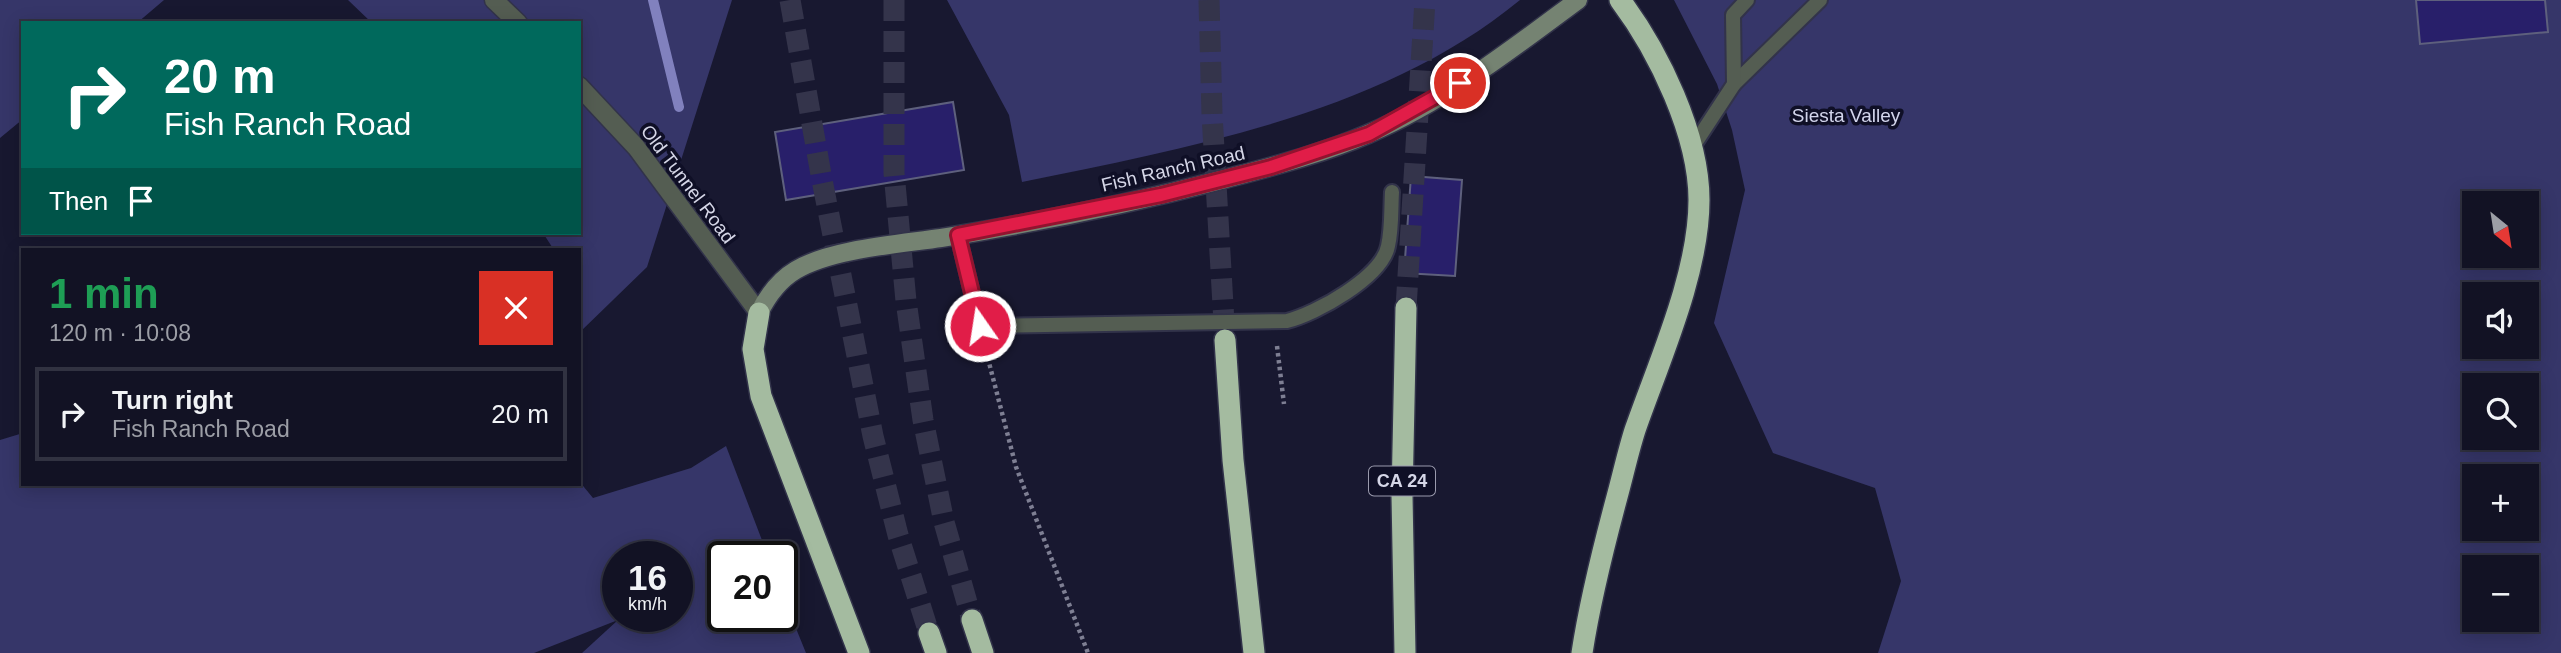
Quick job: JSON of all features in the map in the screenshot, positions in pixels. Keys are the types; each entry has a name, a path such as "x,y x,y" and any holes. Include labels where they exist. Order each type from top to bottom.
{"highway":[{"path":"1582,653 1601,556 1634,434 1691,263 1699,200 1692,148 1676,99 1636,21 1620,0"},
{"name":"CA 24","path":"1405,653 1402,496 1406,308"},
{"path":"759,313 753,349 761,396 859,653"},
{"path":"1225,340 1233,460 1254,653"},
{"path":"972,620 983,653"}],"main road":[{"name":"Fish Ranch Road","path":"759,313 772,290 780,282 809,263 856,251 958,235 1161,195 1271,167 1369,134 1441,96 1578,0"}],"street":[{"path":"494,0 516,21"},
{"name":"Old Tunnel Road","path":"581,88 636,147 759,313"}],"lane":[{"path":"1734,84 1733,15 1747,0"},
{"path":"1692,148 1734,84 1820,0"},
{"path":"958,235 980,326 1274,321 1302,317 1316,310 1354,287 1374,268 1388,247 1392,192"}],"path":[{"path":"1274,321 1284,404"},
{"path":"980,326 1016,467 1088,653"}],"green space":[{"path":"0,0 164,0 139,21 21,21 21,121 0,138"},
{"path":"348,0 732,0 647,267 581,331 581,248 553,248 544,235 581,235 581,21 370,21"},
{"path":"947,0 1520,0 1466,39 1408,71 1347,98 1218,139 1022,182 1009,115"},
{"name":"Siesta Valley","path":"1674,0 2561,0 2561,653 1878,653 1901,581 1875,488 1773,453 1714,323 1745,190 1732,130 1717,84"},
{"path":"21,434 21,486 581,486 581,483 593,498 691,468 726,446 762,541 707,541 707,632 797,632 806,653 582,653 605,632 693,632 693,541 602,541 602,626 534,653 0,653 0,440"}],"building":[{"path":"2416,0 2545,0 2548,32 2420,44"},
{"path":"953,102 964,170 786,200 775,132"},
{"path":"1411,176 1462,180 1455,276 1404,273"}],"waterway":[{"path":"653,0 679,107"}],"tunnel":[{"path":"790,0 822,180 873,436 898,535 929,633"},
{"path":"894,0 894,173 906,301 923,420 944,522 972,620"},
{"path":"1209,0 1212,114 1225,340"},
{"path":"1406,308 1425,0"}],"route":[{"path":"980,326 958,235 1161,195 1271,167 1369,134 1460,83"}]}
